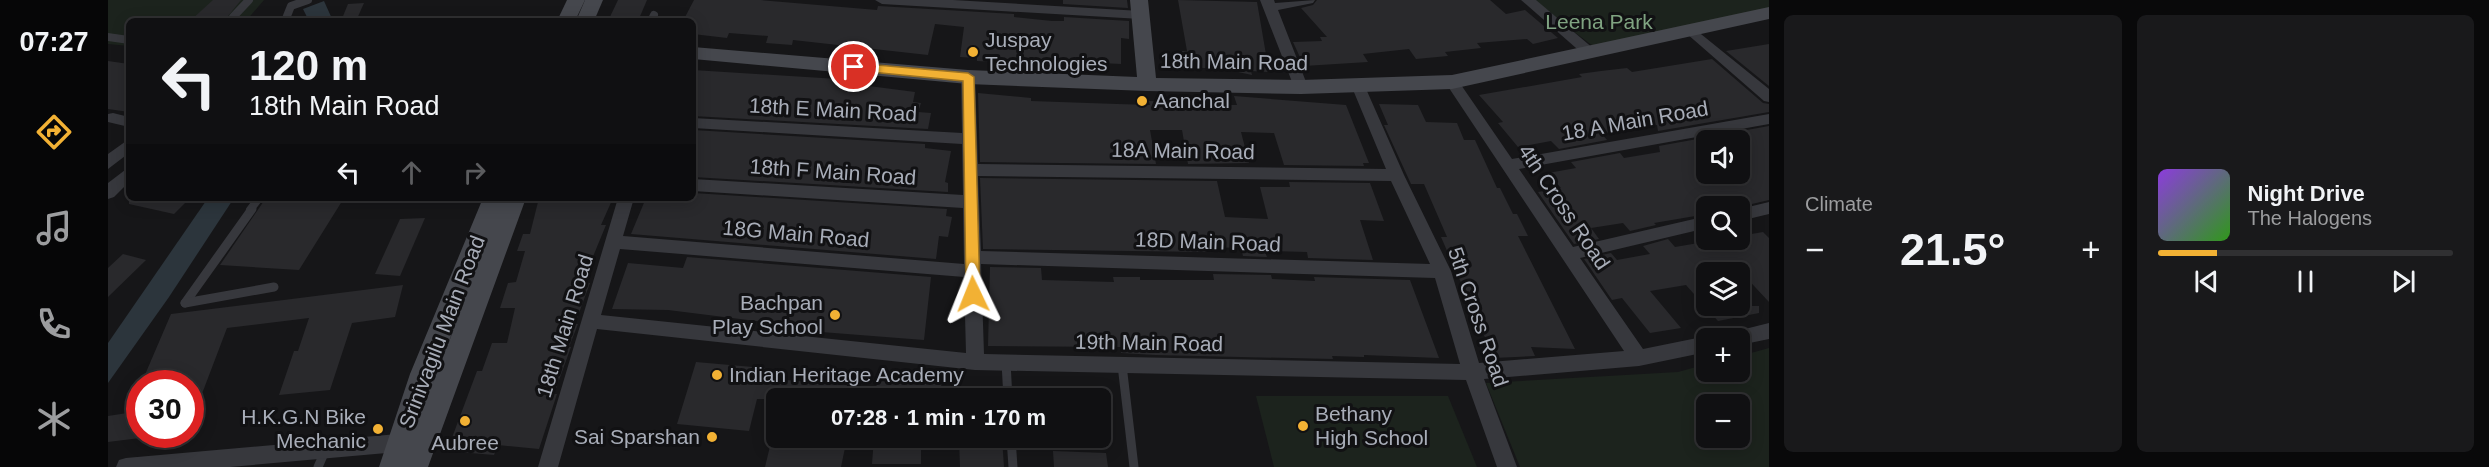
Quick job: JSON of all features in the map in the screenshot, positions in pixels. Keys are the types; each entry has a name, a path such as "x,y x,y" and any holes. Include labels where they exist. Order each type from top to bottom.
{"street":[{"path":"567,18 576,0"},
{"path":"586,18 594,0"},
{"path":"882,0 1140,8 1147,84"},
{"path":"1301,87 1268,4 1308,0"},
{"path":"1527,0 1589,52"},
{"name":"18th Main Road","path":"696,53 968,77 1147,84 1301,87 1452,82 1691,30 1767,16"},
{"path":"1691,30 1769,97"},
{"path":"108,38 126,40"},
{"path":"968,77 975,362"},
{"name":"4th Cross Road","path":"1452,82 1639,358"},
{"name":"5th Cross Road","path":"1358,85 1395,175 1443,272 1472,372 1507,467"},
{"path":"113,118 126,121"},
{"name":"18 A Main Road","path":"1508,165 1769,119"},
{"name":"18th E Main Road","path":"696,123 970,139"},
{"path":"108,163 126,147"},
{"name":"18A Main Road","path":"970,170 1395,175"},
{"path":"108,193 126,176"},
{"name":"18th F Main Road","path":"696,184 971,202"},
{"name":"Srinivagilu Main Road","path":"414,467 411,441 423,374 493,201"},
{"name":"Srinivagilu Main Road","path":"393,467 411,441 514,201"},
{"name":"18th Main Road","path":"548,467 625,201"},
{"path":"1750,213 1769,208"},
{"path":"1569,254 1696,225"},
{"name":"18G Main Road","path":"615,242 972,264"},
{"name":"18D Main Road","path":"972,264 1443,272"},
{"name":"19th Main Road","path":"590,321 975,362 1472,372 1639,358 1696,346"},
{"path":"1750,335 1769,331"},
{"path":"126,467 411,441"}],"lane":[{"path":"233,17 249,0"},
{"path":"286,18 291,6 308,0"},
{"path":"257,201 185,303 274,287"},
{"path":"1006,362 1007,388"},
{"path":"1122,365 1134,467"},
{"path":"318,467 326,448"},
{"path":"1011,448 1012,467"}],"green space":[{"path":"108,0 264,0 249,18 126,18 126,46 108,44"},
{"name":"Leena Park","path":"1532,0 1769,0 1769,10 1593,46"},
{"path":"1769,348 1769,467 1520,467 1486,383 1678,372 1696,367 1696,382 1750,382 1750,353"},
{"path":"1256,396 1448,396 1477,467 1274,467"}],"shaded area":[{"path":"324,1 332,18 308,18 303,9"},
{"path":"206,201 232,201 169,297 108,383 108,343"}],"building":[{"path":"213,0 241,0 226,18 193,18"},
{"path":"618,0 647,0 639,18 609,18"},
{"path":"694,0 760,0 877,10 878,6 1014,14 1014,17 1052,21 1064,21 1064,17 1129,21 1129,39 1121,38 1121,64 1101,63 1101,67 1065,64 1065,70 1039,68 1039,62 996,58 995,62 977,61 977,58 960,57 964,27 935,24 928,55 793,40 792,45 766,43 768,36 729,33 727,38 696,34 696,18 685,18"},
{"path":"1063,0 1127,0 1128,8 1063,4"},
{"path":"1178,0 1257,2 1269,72 1251,71 1252,75 1224,69 1184,67 1182,51 1187,51"},
{"path":"1317,0 1490,0 1506,14 1525,10 1558,38 1533,44 1527,39 1477,43 1481,48 1445,52 1448,56 1416,59 1409,49 1363,54 1368,62 1304,66 1293,42 1322,41 1320,37 1327,37 1301,8 1313,5"},
{"path":"364,3 357,18 342,18 348,4"},
{"path":"1769,44 1769,86 1726,51"},
{"path":"1712,59 1763,103 1769,104 1769,112 1658,131 1657,125 1606,133 1602,134 1607,140 1559,149 1551,141 1518,147 1498,123 1503,122 1479,95 1582,77 1579,74 1627,68 1632,72"},
{"path":"108,61 126,64 126,112 108,109"},
{"path":"696,70 838,79 838,82 915,92 913,102 921,103 918,112 931,113 928,129 696,116"},
{"path":"978,93 1031,98 1031,101 1117,104 1150,105 1149,101 1175,102 1175,105 1237,105 1234,96 1346,105 1369,163 1363,163 1364,166 1284,165 1274,133 1241,132 1249,163 1188,164 1182,130 1150,130 1156,164 980,162"},
{"path":"1379,104 1418,105 1426,122 1457,123 1464,140 1475,140 1497,188 1500,188 1513,214 1517,214 1528,236 1518,236 1575,349 1531,347 1535,356 1494,358 1441,237 1447,237 1424,184 1411,184 1384,125 1388,125"},
{"path":"1769,126 1769,200 1750,204 1750,196 1696,196 1696,216 1654,223 1656,225 1630,231 1623,223 1591,228 1599,239 1574,244 1538,192 1561,188 1548,173 1576,168 1571,162 1620,153 1624,158 1660,152 1659,146 1696,139 1696,184 1750,184 1750,130 1747,130"},
{"path":"696,130 925,144 925,148 951,151 945,182 948,183 948,192 696,177"},
{"path":"980,178 1217,181 1225,217 1268,219 1260,187 1290,187 1289,182 1370,183 1384,221 1360,220 1373,260 1308,258 1307,252 1271,251 1265,252 1267,257 1243,256 1241,248 1207,247 1208,252 983,249"},
{"path":"696,193 947,209 946,216 952,217 948,237 939,236 936,259 631,234 645,201 696,201"},
{"path":"129,201 187,201 174,214 129,204"},
{"path":"264,201 342,201 299,270 220,265"},
{"path":"538,201 612,201 601,225 606,225 585,282 590,283 575,324 578,324 554,394 557,394 539,449 498,445 494,455 447,451 477,371 482,371 492,343 507,343 515,308 500,308 508,283 516,282 525,251 517,251 523,234 530,234"},
{"path":"425,218 400,276 375,274 400,219"},
{"path":"1763,232 1769,238 1769,302 1750,282 1750,262 1696,262 1696,296 1686,285 1650,291 1681,328 1650,333 1622,298 1612,300 1584,259 1611,253 1617,260 1650,254 1643,246 1668,239 1675,247 1696,243 1696,250 1750,250 1750,234"},
{"path":"123,254 146,260 108,297 108,268"},
{"path":"687,257 931,277 924,340 770,328 772,323 668,310 612,309 628,263 683,268"},
{"path":"990,267 1041,268 1042,280 1114,282 1113,277 1140,277 1140,280 1214,280 1213,274 1271,275 1272,279 1315,281 1314,277 1410,280 1439,358 1364,355 1364,357 1332,356 1333,359 1155,355 1121,353 1121,347 988,346"},
{"path":"403,285 395,317 352,323 330,390 279,395 294,351 298,351 309,318 227,328 204,388 204,370 147,370 171,314"},
{"path":"1750,306 1759,306 1759,313 1750,315"},
{"path":"1714,316 1744,316 1718,321"},
{"path":"696,362 765,368 763,378 857,386 857,388 766,388 766,399 757,399 749,431 677,424"},
{"path":"877,373 942,377 941,388 876,388"},
{"path":"126,413 126,440 108,442 108,416"},
{"path":"770,448 845,448 841,467 765,467"},
{"path":"873,448 921,448 921,464 872,464"},
{"path":"959,448 1003,448 1004,467 960,467"},
{"path":"1053,451 1106,453 1108,467 1054,467"}],"place":[{"name":"Juspay Technologies","path":"973,52"},
{"name":"Aanchal","path":"1142,101"},
{"name":"Bachpan Play School","path":"835,315"},
{"name":"Indian Heritage Academy","path":"717,375"},
{"name":"Aubree","path":"465,421"},
{"name":"Bethany High School","path":"1303,426"},
{"name":"H.K.G.N Bike Mechanic","path":"378,429"},
{"name":"Sai Sparshan","path":"712,437"}],"route":[{"path":"854,67 968,77 973,294"}]}
